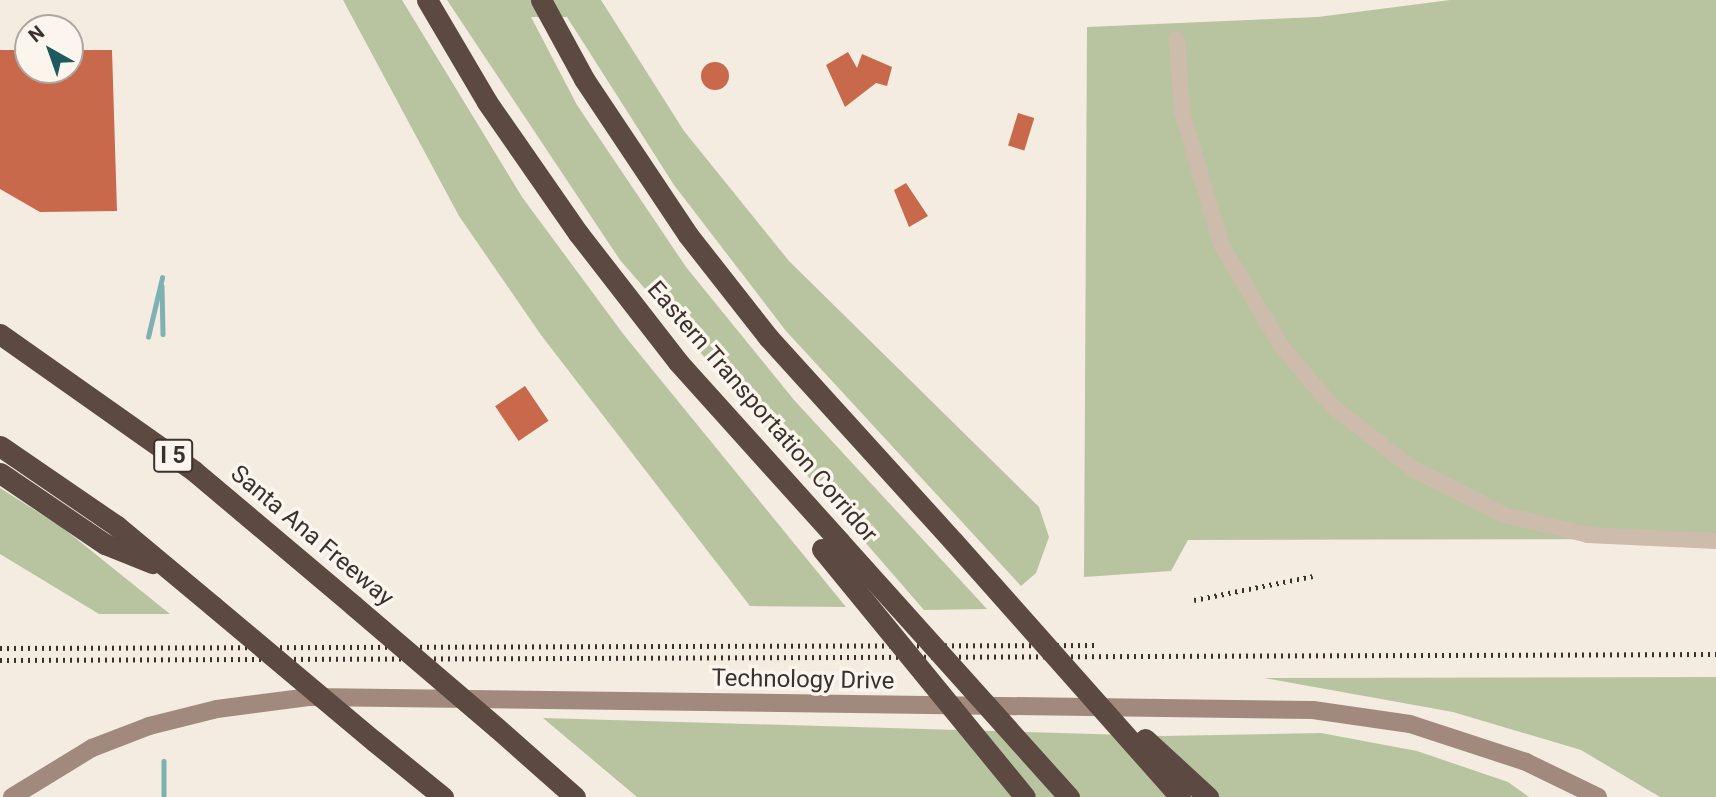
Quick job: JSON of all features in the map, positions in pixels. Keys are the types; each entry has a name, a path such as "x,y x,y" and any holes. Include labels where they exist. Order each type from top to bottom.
{"highway":[{"name":"Eastern Transportation Corridor","path":"427,0 487,102 578,233 831,545 1069,797"},
{"path":"546,9 600,103 704,255 768,337 1180,797"},
{"name":"Santa Ana Freeway","path":"0,334 194,471 497,727 575,797"},
{"path":"0,446 170,570 443,797"},
{"path":"0,473 105,544 170,570"},
{"path":"831,545 1025,797"},
{"path":"1063,664 1208,797"}],"street":[{"path":"1177,39 1182,111 1221,244 1282,347 1332,406 1413,469 1506,515 1588,534 1716,541"},
{"name":"Technology Drive","path":"12,797 92,748 149,726 217,709 310,697 1312,710 1410,724 1526,762 1598,797"}],"green space":[{"path":"343,0 402,0 522,197 624,335 846,607 750,606 541,335 459,216"},
{"path":"447,0 601,0 684,131 789,261 1039,507 1049,537 1036,573 1021,586 786,331 674,185 567,17 531,17 577,105 686,267 794,400 987,609 924,610 620,260"},
{"path":"1450,0 1716,0 1716,539 1188,540 1171,571 1084,577 1087,27 1318,17"},
{"path":"0,488 63,528 170,614 99,614 0,554"},
{"path":"1716,677 1716,797 1660,797 1581,750 1453,712 1264,678"},
{"path":"543,718 1163,736 1321,733 1417,751 1508,782 1529,797 637,797"}],"building":[{"path":"0,50 14,50 14,84 84,84 84,50 112,50 117,211 40,212 0,189"},
{"path":"848,52 857,68 862,54 892,67 887,86 876,83 845,107 826,65"},
{"path":"715,62 725,66 729,76 725,86 715,90 705,86 701,76 705,66"},
{"path":"1018,113 1034,118 1024,150 1008,146"},
{"path":"906,183 928,216 909,227 894,190"},
{"path":"525,386 548,421 519,441 495,406"}],"waterway":[{"path":"148,337 162,278"},
{"path":"162,286 163,334"},
{"path":"164,761 164,797"}],"railway":[{"path":"1194,600 1313,576"},
{"path":"0,648 1097,645"},
{"path":"0,660 1716,654"}]}
